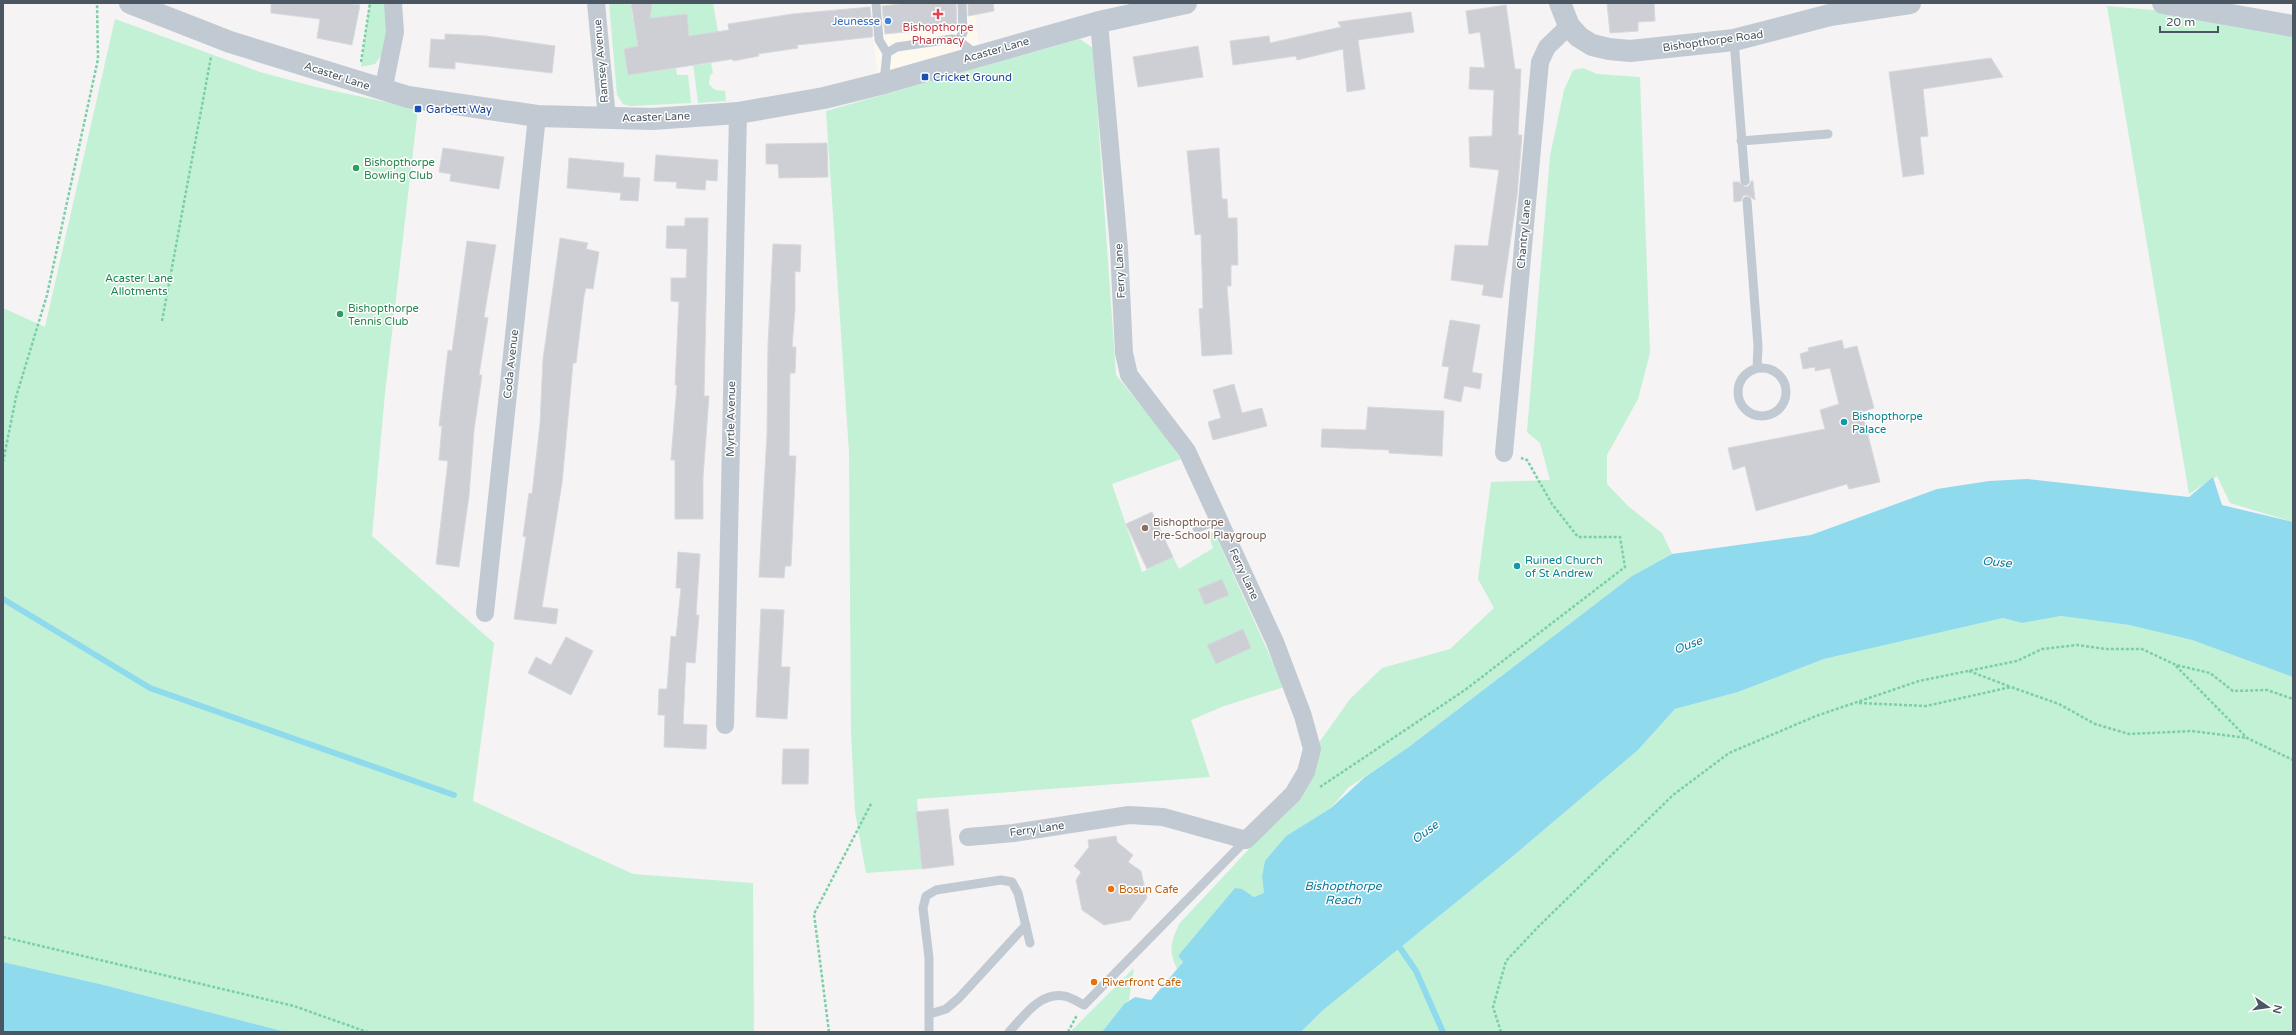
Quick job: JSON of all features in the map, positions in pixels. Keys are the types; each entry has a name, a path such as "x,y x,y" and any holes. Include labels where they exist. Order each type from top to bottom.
{"street":[{"name":"Acaster Lane","path":"130,3 215,37 383,91 408,97 537,116 652,119 738,113 792,105 884,83 977,55 1099,22 1130,9 1186,3"},
{"path":"383,91 394,32 393,3"},
{"name":"Ramsey Avenue","path":"596,3 607,118"},
{"path":"1560,3 1569,26"},
{"name":"Bishopthorpe Road","path":"1569,26 1579,37 1592,45 1609,50 1630,51 1734,40 1829,9 1910,3"},
{"path":"2163,3 2293,26"},
{"name":"Ferry Lane","path":"968,837 1014,833 1129,815 1163,817 1246,840 1293,794 1306,772 1312,749 1303,716 1276,642 1187,451 1129,375 1124,353 1119,248 1099,22"},
{"name":"Chantry Lane","path":"1504,453 1540,62 1547,47 1569,26"},
{"name":"Myrtle Avenue","path":"725,725 738,113"},
{"name":"Coda Avenue","path":"485,613 537,116"}],"lane":[{"path":"876,3 879,40 887,53 884,83"},
{"path":"958,40 962,33 962,3"},
{"path":"887,53 897,47 952,38 958,40 977,55"},
{"path":"1734,40 1745,182"},
{"path":"1742,141 1828,134"},
{"path":"1747,201 1758,346 1757,368"},
{"path":"1757,368 1772,370 1779,374 1786,388 1783,403 1779,409 1764,416 1749,412 1743,406 1738,391 1743,376 1757,368"},
{"path":"1197,528 1219,520"},
{"path":"1009,1032 1039,1001 1053,995 1066,996 1084,1006 1246,840"},
{"path":"929,1032 929,958 923,908 926,896 936,890 1002,880 1012,882 1018,893 1030,943"},
{"path":"930,1014 946,1009 959,998 1026,925"}],"path":[{"path":"3,462 16,397 48,295 98,59 98,3"},
{"path":"358,83 370,3"},
{"path":"162,321 215,37"},
{"path":"1293,794 1313,792 1465,690 1625,567 1620,537 1578,537 1552,504 1527,460 1504,453"},
{"path":"1501,1032 1493,1007 1506,961 1538,927 1673,795 1729,753 1816,716 1919,681 2017,661 2042,649 2077,645 2106,649 2142,649 2176,665 2210,673 2233,691 2267,690 2293,699"},
{"path":"2176,665 2248,738"},
{"path":"1969,671 2058,704 2095,724 2129,734 2192,731 2248,738 2293,760"},
{"path":"1855,703 1926,706 2012,687"},
{"path":"829,1032 814,914 872,802"},
{"path":"3,937 294,1006 367,1032"}],"shaded area":[{"path":"869,3 973,3 982,67 880,96"}],"green space":[{"path":"370,3 403,3 381,56 375,64 361,67"},
{"path":"609,3 652,6 652,3 713,3 718,32 693,36 698,65 711,63 713,73 710,75 709,84 715,90 725,91 726,101 698,103 687,15 676,67 677,75 688,75 691,103 630,106 623,104 617,95","holes":["632,9 649,9 650,16 632,17","638,46 628,75 624,49"]},
{"path":"2107,6 2189,13 2293,33 2293,522 2230,503 2217,476 2189,494"},
{"name":"Acaster Lane Allotments","path":"115,19 260,72 316,87 418,109 385,393 372,536 494,643 473,801 633,874 753,883 754,1032 286,1032 104,985 3,962 3,308 45,327"},
{"path":"1080,39 1093,48 1116,375 1161,430 1181,459 1112,484 1142,572 1173,557 1179,569 1213,548 1208,534 1214,532 1284,687 1224,706 1191,720 1210,777 917,799 922,869 866,873 855,812 851,732 849,452 826,111"},
{"path":"1583,68 1597,74 1640,77 1650,353 1638,399 1607,455 1607,484 1628,506 1662,533 1672,554 1632,576 1410,746 1348,788 1331,808 1286,836 1262,877 1264,893 1254,897 1242,889 1178,956 1183,962 1177,969 1172,957 1172,942 1179,924 1307,787 1318,744 1350,699 1382,668 1450,649 1494,608 1478,579 1491,482 1550,480 1540,443 1527,432 1550,156 1564,90 1573,70"},
{"path":"2061,616 2129,625 2192,640 2293,677 2293,1032 1301,1032 1322,1011 1512,857 1638,750 1675,709 1738,692 1824,659 2003,618 2022,623"},
{"path":"1134,968 1129,1000 1124,1004 1102,1032 1070,1032"}],"water":[{"name":"Bishopthorpe Reach","path":"2213,477 2222,505 2293,522 2293,677 2192,640 2129,625 2061,616 2022,623 2003,618 1824,659 1738,692 1675,709 1638,750 1512,857 1322,1011 1301,1032 1102,1032 1124,1004 1135,997 1151,1000 1183,962 1178,956 1235,888 1242,889 1254,897 1264,893 1262,877 1265,861 1286,836 1331,808 1365,777 1410,746 1632,576 1672,554 1811,535 1937,489 1989,481 2027,479 2189,497"},
{"path":"3,962 104,985 286,1032 3,1032"}],"building":[{"path":"271,3 346,3 360,5 352,45 317,38 320,19 271,13"},
{"path":"631,3 652,3 650,18 687,14 689,36 729,30 728,24 792,14 870,7 873,36 797,45 798,48 758,54 759,56 733,61 733,59 628,75 624,49 638,46"},
{"path":"911,3 956,3 957,27 885,34 882,6"},
{"path":"968,3 993,3 994,11 968,16"},
{"path":"1607,3 1654,3 1655,21 1638,22 1638,31 1610,33"},
{"path":"1506,5 1515,69 1521,69 1518,135 1522,135 1517,196 1502,298 1482,295 1484,285 1451,280 1455,245 1488,246 1499,170 1470,167 1469,137 1492,136 1494,90 1469,89 1470,67 1485,68 1480,32 1469,34 1466,11"},
{"path":"1411,12 1414,32 1358,40 1365,89 1347,92 1343,49 1297,60 1296,56 1233,65 1230,41 1269,36 1270,43 1341,27 1338,22"},
{"path":"445,34 486,36 555,46 552,73 455,62 455,69 429,67 431,39 445,40"},
{"path":"1198,46 1203,77 1138,87 1133,57"},
{"path":"1991,58 2003,77 1923,89 1928,136 1920,137 1924,174 1903,177 1889,72"},
{"path":"827,143 828,177 779,178 778,164 766,164 766,144"},
{"path":"443,148 504,157 499,189 450,181 451,174 439,172"},
{"path":"1219,148 1222,199 1227,199 1228,218 1237,218 1238,265 1231,265 1231,286 1227,286 1232,354 1202,356 1199,309 1203,308 1201,234 1195,235 1187,151"},
{"path":"656,155 718,160 717,181 706,180 705,190 676,188 677,182 654,181"},
{"path":"569,158 624,163 623,177 640,178 638,201 620,200 621,193 567,188"},
{"path":"1751,181 1753,181 1755,200 1747,195 1743,196 1741,201 1734,202 1733,182 1739,182 1745,187 1749,186"},
{"path":"685,218 708,218 704,396 709,396 703,477 703,519 675,519 675,460 671,460 677,385 675,385 679,302 671,301 671,278 686,278 687,249 666,248 667,226 685,226"},
{"path":"560,238 588,243 586,249 599,252 593,289 586,288 584,296 576,363 573,363 562,483 542,607 558,609 556,624 514,619 526,537 523,536 529,493 532,494 540,424 543,359"},
{"path":"467,241 496,245 484,317 488,318 479,375 482,375 474,430 469,496 459,567 436,564 448,461 439,460 442,426 439,426 448,350 452,351"},
{"path":"773,244 801,245 800,272 795,271 795,309 792,347 796,347 795,373 790,373 789,456 796,456 791,566 785,566 784,578 759,577 767,434 768,345"},
{"path":"1450,320 1480,325 1472,372 1482,374 1480,389 1464,386 1461,402 1444,398 1449,367 1442,366"},
{"name":"Bishopthorpe Palace","path":"1842,340 1844,349 1857,346 1874,408 1862,412 1880,482 1849,489 1847,484 1756,511 1745,466 1733,470 1728,448 1825,429 1820,410 1839,404 1830,368 1815,371 1815,367 1803,369 1800,354 1809,351 1808,348"},
{"path":"1234,384 1242,413 1262,408 1267,426 1213,440 1208,422 1221,418 1213,390"},
{"path":"1368,407 1444,411 1442,456 1389,453 1389,450 1321,447 1322,429 1366,430"},
{"path":"1152,512 1173,557 1147,569 1126,524"},
{"path":"678,552 700,554 696,615 699,615 695,663 686,662 683,724 707,725 706,749 664,747 665,715 658,715 659,689 667,689 671,636 676,637 681,588 676,588"},
{"path":"1222,579 1229,595 1205,605 1198,589"},
{"path":"761,609 784,610 781,667 790,667 787,719 756,717"},
{"path":"1243,629 1251,648 1216,664 1207,645"},
{"path":"566,637 593,651 571,695 528,673 536,657 551,665"},
{"path":"783,749 809,749 808,784 782,784"},
{"path":"948,809 954,865 922,869 916,812"},
{"name":"Bosun Cafe","path":"1116,836 1117,842 1133,855 1128,862 1141,871 1147,898 1130,920 1104,925 1082,910 1076,880 1081,872 1074,866 1089,847 1088,840"}],"waterway":[{"path":"3,599 150,688 454,795"},
{"path":"1396,942 1416,971 1443,1032"}],"place":[{"name":"Bishopthorpe Pharmacy","path":"938,14"},
{"name":"Jeunesse","path":"888,21"},
{"name":"Cricket Ground","path":"925,77"},
{"name":"Garbett Way","path":"418,109"},
{"name":"Bishopthorpe Bowling Club","path":"356,168"},
{"name":"Bishopthorpe Tennis Club","path":"340,314"},
{"name":"Bishopthorpe Palace","path":"1844,422"},
{"name":"Bishopthorpe Pre-School Playgroup","path":"1145,528"},
{"name":"Ruined Church of St Andrew","path":"1517,566"},
{"name":"Bosun Cafe","path":"1111,889"},
{"name":"Riverfront Cafe","path":"1094,982"}],"water label":[{"name":"Ouse","path":"1997,562"},
{"name":"Ouse","path":"1688,645"},
{"name":"Ouse","path":"1425,832"}]}
